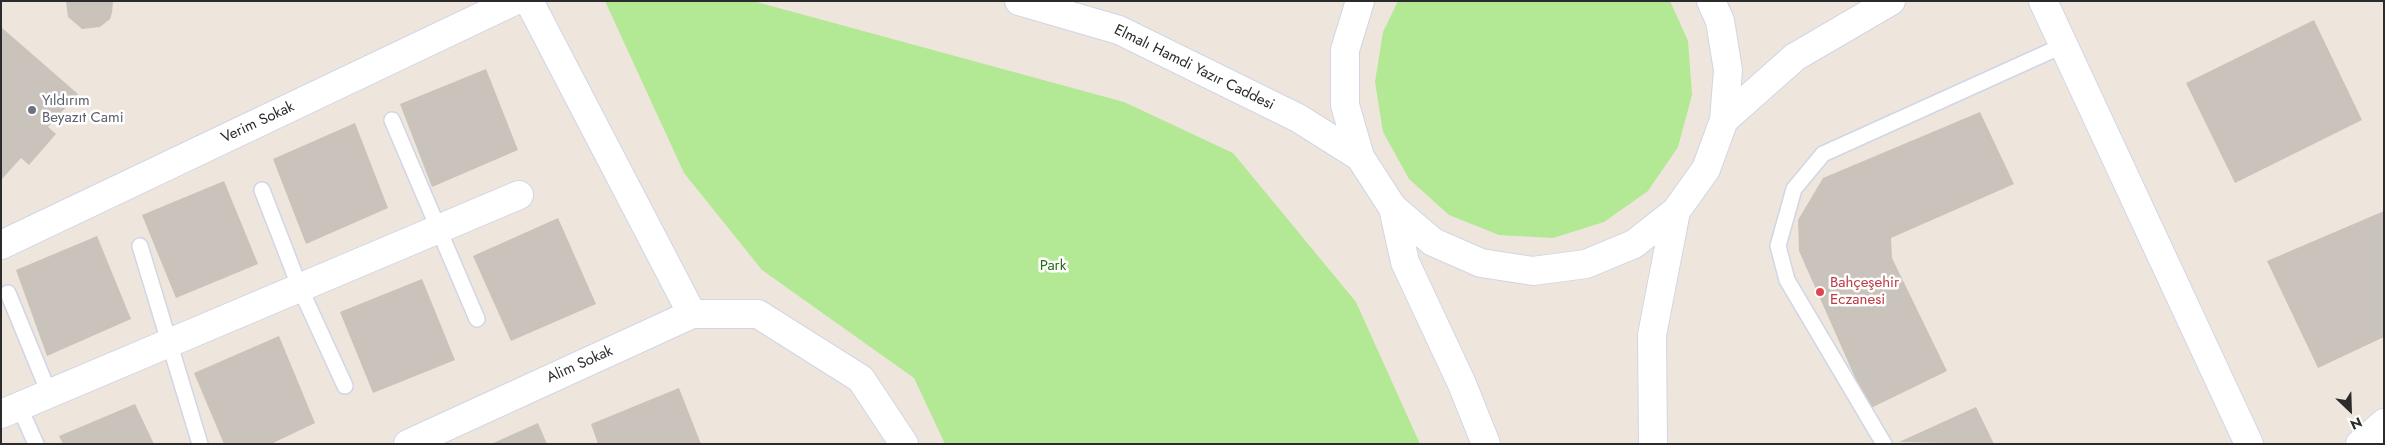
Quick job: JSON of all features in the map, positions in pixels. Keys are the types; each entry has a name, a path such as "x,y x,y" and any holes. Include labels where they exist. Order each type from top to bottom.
{"street":[{"name":"Verim Sokak","path":"1,245 514,1"},
{"path":"529,1 692,314"},
{"name":"Elmalı Hamdi Yazır Caddesi","path":"1019,1 1119,30 1298,118 1360,157"},
{"path":"1360,1 1345,50 1345,105 1360,157 1393,208 1433,242 1481,264 1533,271 1586,264 1634,244 1676,211 1706,169 1724,120 1728,70 1720,20 1711,1"},
{"path":"1724,120 1795,57 1891,1"},
{"path":"2044,1 2249,444"},
{"path":"10,410 519,195"},
{"path":"1393,208 1405,262 1462,384 1486,444"},
{"path":"1653,444 1652,335 1676,211"},
{"name":"Alim Sokak","path":"408,444 692,314 758,314 861,379 904,444"},
{"path":"2360,444 2384,423"}],"lane":[{"path":"1884,444 1788,280 1778,246 1794,188 1823,154 2064,45"},
{"path":"392,120 477,319"},
{"path":"262,190 300,288 345,386"},
{"path":"140,246 200,444"},
{"path":"8,293 49,393"},
{"path":"10,410 36,444"}],"green space":[{"name":"Park","path":"605,1 753,1 1124,102 1233,153 1356,302 1420,444 945,444 914,378 762,270 684,173"},
{"path":"1398,1 1670,1 1688,41 1692,95 1678,147 1648,191 1604,222 1553,238 1499,235 1449,215 1409,179 1383,132 1375,82 1383,32"}],"building":[{"path":"66,1 113,1 110,19 100,27 82,29 68,17"},
{"path":"2314,20 2362,120 2235,183 2186,83"},
{"name":"Yıldırım Beyazıt Cami","path":"1,27 78,94 48,127 56,134 29,165 21,158 1,180"},
{"path":"486,69 518,150 432,187 400,104"},
{"path":"1980,112 2014,184 1891,238 1892,258 1947,371 1869,409 1799,251 1798,220 1823,178"},
{"path":"355,123 388,208 306,244 273,159"},
{"path":"224,181 258,264 176,298 142,215"},
{"path":"2384,211 2384,337 2318,368 2267,261"},
{"path":"558,218 596,304 511,341 473,256"},
{"path":"97,236 131,319 47,356 16,270"},
{"path":"422,279 455,360 373,393 340,312"},
{"path":"279,336 315,423 271,444 224,444 194,373"},
{"path":"679,388 701,444 598,444 591,424"},
{"path":"135,404 154,444 63,444 59,436"},
{"path":"1976,407 1994,444 1899,442"},
{"path":"538,423 547,444 491,444"}],"place":[{"name":"Yıldırım Beyazıt Cami","path":"32,110"},
{"name":"Bahçeşehir Eczanesi","path":"1820,292"}]}
